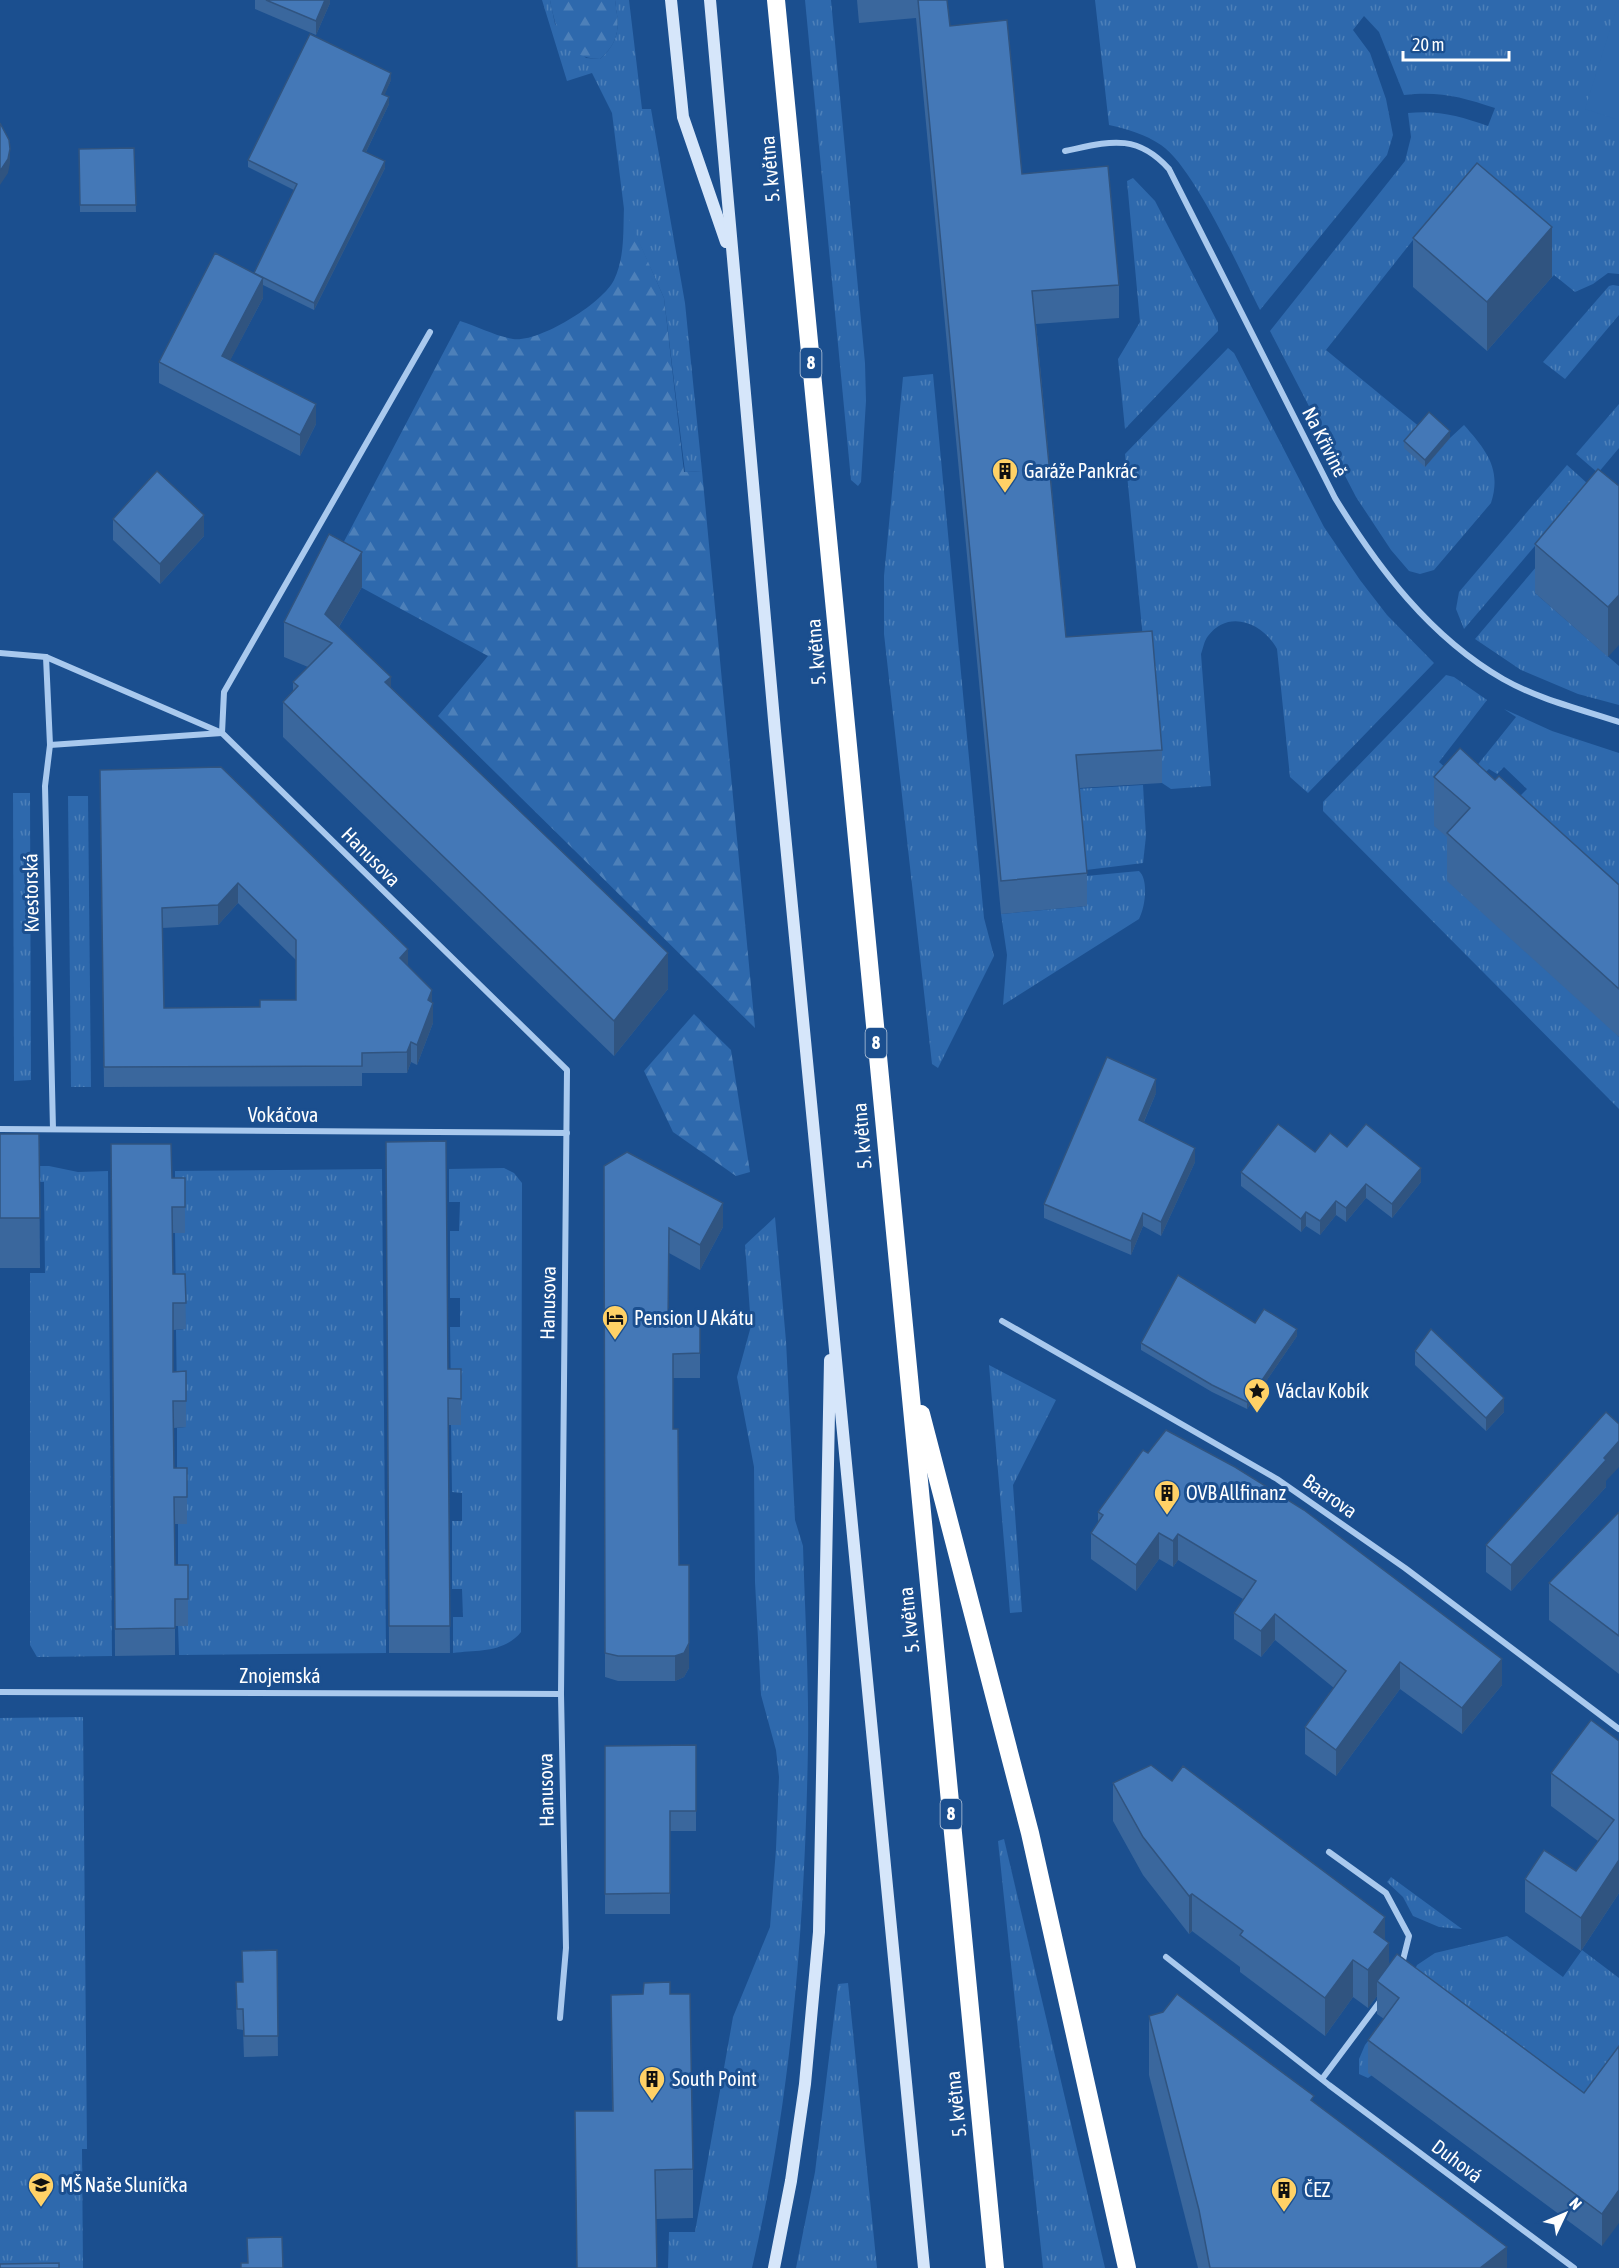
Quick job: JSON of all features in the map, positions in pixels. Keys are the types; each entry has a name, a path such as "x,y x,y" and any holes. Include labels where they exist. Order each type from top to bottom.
{"highway":[{"name":"5. května","path":"777,0 995,2268"},
{"path":"906,1360 1030,1833 1127,2268"}],"main road":[{"path":"672,0 682,117 733,260"},
{"path":"710,0 775,731 924,2268"},
{"path":"774,2268 791,2181 805,2084 819,1932 831,1302"}],"street":[{"name":"Na Křivině","path":"1065,151 1108,142 1132,143 1156,154 1169,169 1335,498 1364,544 1398,590 1462,649 1503,679 1551,700 1619,722"},
{"path":"50,745 222,733 224,692 430,332"},
{"name":"Hanusova","path":"0,653 46,657 222,733 567,1070 561,1694 566,1948 560,2018"},
{"name":"Kvestorská","path":"46,657 50,745 45,786 53,1129"},
{"name":"Vokáčova","path":"0,1129 567,1133"},
{"name":"Baarova","path":"1002,1321 1276,1479 1405,1568 1619,1729"},
{"name":"Znojemská","path":"0,1692 561,1694"},
{"path":"1329,1852 1386,1893 1409,1936 1400,1975"},
{"name":"Duhová","path":"1166,1956 1322,2079 1574,2268"},
{"path":"1322,2079 1386,1993"}],"green space":[{"path":"542,0 550,0 555,24 586,58 600,59 612,45 617,32 615,0 629,0 642,109 651,109 685,303 702,471 685,472 664,298 624,209 612,113 592,73 567,81"},
{"path":"550,0 615,0 617,32 612,45 600,59 577,54 563,41 555,22"},
{"path":"805,0 831,0 865,363 866,401 861,482 858,486 851,480"},
{"path":"1095,0 1619,0 1619,274 1608,273 1593,284 1575,292 1554,275 1552,277 1428,221 1326,350 1421,428 1450,438 1464,425 1490,461 1495,480 1491,503 1434,570 1420,574 1409,571 1391,550 1356,497 1270,331 1405,161 1411,137 1408,113 1429,112 1449,115 1488,126 1495,108 1450,96 1404,95 1379,32 1364,16 1353,30 1370,53 1386,99 1393,135 1387,155 1260,310 1202,197 1174,157 1149,138 1109,125"},
{"path":"1619,1 1619,120 1585,109"},
{"path":"1133,178 1155,201 1218,323 1218,331 1125,429 1118,359 1140,322 1127,181"},
{"path":"624,207 664,298 684,472 702,471 755,1028 438,716 488,656 329,570 460,321 506,338 524,339 553,328 584,310 608,289 618,271 623,244"},
{"path":"1609,286 1619,286 1619,315 1565,379 1543,362"},
{"path":"1228,348 1234,353 1324,527 1387,615 1434,663 1308,793 1290,777 1277,649 1264,632 1236,621 1216,627 1207,638 1201,654 1211,786 1171,789 1162,783 1152,664 1145,659 1125,454"},
{"path":"933,374 984,918 994,956 938,1068 932,1064 884,634 884,576 903,377"},
{"path":"1619,404 1619,448 1598,473 1576,454"},
{"path":"1567,465 1588,484 1464,629 1456,609 1459,592"},
{"path":"1599,493 1535,593 1619,666 1619,705 1578,694 1521,670 1475,639"},
{"path":"1446,675 1454,677 1487,700 1439,762 1463,783 1516,717 1504,709 1552,731 1619,753 1619,884 1520,796 1527,789 1504,767 1497,774 1489,769 1460,797 1455,844 1619,1037 1619,1109 1323,811 1323,802"},
{"path":"1143,785 1146,836 1143,863 1086,870 1076,789"},
{"path":"13,793 30,793 31,1080 14,1081"},
{"path":"68,796 88,796 91,1087 71,1087"},
{"path":"1139,871 1144,881 1145,894 1139,919 1003,1005 1007,955 1001,914 1087,906 1086,876"},
{"path":"694,1014 731,1050 750,1172 736,1176 673,1132 644,1071"},
{"path":"0,1166 49,1166 78,1172 108,1171 112,1656 37,1657 30,1645 30,1273 45,1273 44,1182 28,1182"},
{"path":"504,1168 514,1173 522,1183 521,1632 507,1644 499,1647 453,1653 453,1617 463,1617 462,1589 452,1589 452,1521 462,1521 462,1493 452,1492 451,1425 461,1425 451,1396 450,1327 460,1327 460,1298 450,1298 450,1231 459,1231 460,1202 449,1202 449,1169"},
{"path":"382,1169 386,1653 179,1655 178,1626 188,1625 178,1591 178,1524 186,1524 177,1495 177,1428 186,1427 177,1398 176,1330 186,1329 176,1301 175,1233 185,1233 175,1204 175,1171"},
{"path":"775,1217 786,1341 795,1520 803,1546 807,1671 808,1746 804,1877 794,2008 777,2139 752,2268 668,2268 669,2232 695,2232 733,2017 770,1927 779,1777 776,1750 761,1695 755,1582 754,1467 737,1377 751,1326 745,1245"},
{"path":"989,1365 1056,1400 1013,1485 1022,1612 1010,1613"},
{"path":"83,1717 87,2149 82,2149 83,2268 0,2268 0,1718"},
{"path":"1004,1839 1105,2268 1043,2268 998,1841"},
{"path":"1391,1877 1462,1929 1439,1927 1413,1916 1403,1897 1387,1882"},
{"path":"1507,1936 1563,1977 1582,1950 1619,1978 1619,2079 1584,2126 1369,2072 1372,2075 1368,2078 1359,2074 1359,2059 1365,2045 1404,1993 1417,1965 1435,1953"},
{"path":"848,1983 877,2268 796,2268 815,2172 838,1984"}],"building":[{"path":"266,0 325,0 316,21"},
{"name":"Garáže Pankrác","path":"918,0 947,0 950,26 1007,20 1022,174 1108,166 1119,285 1032,291 1066,637 1152,631 1162,750 1076,755 1087,873 1001,881"},
{"path":"310,34 391,73 382,94 389,97 363,151 385,161 314,303 254,273 297,184 248,160"},
{"path":"0,123 9,140 10,149 8,159 0,171"},
{"path":"134,148 136,205 80,205 79,149"},
{"path":"1477,163 1552,227 1487,302 1413,238"},
{"path":"215,253 263,278 222,356 316,404 300,435 159,362"},
{"path":"1429,412 1450,431 1425,460 1404,441"},
{"path":"1598,469 1619,486 1619,595 1608,607 1535,544"},
{"path":"157,471 204,515 160,564 113,519"},
{"path":"329,534 362,552 325,614 391,677 385,682 668,953 614,1021 283,702 298,686 293,682 332,643 284,622"},
{"path":"1460,748 1495,780 1499,776 1619,885 1619,989 1447,833 1470,808 1434,777"},
{"path":"221,767 408,949 400,958 432,990 428,1000 433,1003 417,1045 411,1042 407,1052 362,1053 362,1066 104,1067 100,770","holes":["238,883 296,940 296,1000 260,1000 260,1007 164,1008 162,908 218,905"]},
{"path":"1107,1057 1156,1079 1139,1120 1195,1148 1161,1222 1143,1213 1131,1241 1044,1204"},
{"path":"1278,1124 1315,1152 1330,1133 1347,1147 1366,1124 1421,1168 1392,1204 1366,1184 1346,1208 1336,1201 1320,1221 1306,1212 1301,1219 1241,1172"},
{"path":"0,1134 39,1134 40,1218 0,1218"},
{"path":"446,1141 448,1369 461,1369 461,1399 448,1398 450,1626 389,1626 386,1142"},
{"path":"111,1144 171,1144 172,1178 185,1178 185,1207 172,1207 173,1274 185,1274 186,1303 173,1303 173,1372 186,1371 186,1401 173,1401 174,1468 187,1468 187,1497 174,1497 175,1565 188,1565 188,1599 175,1599 175,1628 115,1629"},
{"path":"627,1152 723,1203 700,1245 669,1228 668,1324 700,1324 700,1353 673,1354 673,1429 678,1429 679,1565 689,1565 689,1643 684,1653 675,1656 618,1656 605,1653 604,1166"},
{"path":"1178,1275 1255,1323 1264,1309 1297,1329 1247,1402 1212,1385 1141,1343"},
{"path":"1431,1329 1504,1398 1486,1418 1415,1351"},
{"path":"1606,1412 1619,1424 1619,1441 1604,1458 1606,1460 1511,1565 1486,1545"},
{"path":"1166,1430 1235,1467 1304,1510 1502,1659 1462,1708 1400,1662 1336,1750 1305,1727 1346,1671 1275,1614 1261,1631 1234,1613 1256,1581 1178,1534 1173,1541 1159,1533 1136,1565 1091,1533 1103,1515 1098,1512 1143,1450 1148,1453"},
{"path":"1619,1512 1619,1636 1549,1583"},
{"path":"1591,1720 1619,1741 1619,1860 1581,1918 1525,1879 1544,1850 1576,1871 1614,1820 1551,1773"},
{"path":"696,1745 696,1811 670,1811 670,1893 605,1894 605,1746"},
{"path":"1151,1765 1172,1781 1183,1766 1385,1917 1374,1932 1389,1943 1368,1970 1353,1960 1325,1998 1240,1935 1243,1931 1192,1894 1189,1896 1143,1837 1113,1783"},
{"path":"277,1950 278,2036 244,2036 243,2009 237,2009 236,1982 243,1982 242,1951"},
{"path":"1397,1954 1584,2093 1619,2046 1619,2190 1602,2214 1368,2040 1399,1998 1377,1981"},
{"name":"South Point","path":"670,1982 670,1994 690,1994 693,2169 655,2170 657,2268 577,2268 575,2111 613,2111 611,1995 643,1994 644,1983"},
{"path":"1177,1994 1314,2096 1311,2100 1507,2247 1480,2268 1210,2268 1199,2210 1149,2016 1163,2012"},
{"path":"282,2237 283,2268 241,2268 241,2263 248,2263 247,2238"},
{"path":"59,2263 59,2268 0,2268 0,2264"}],"place":[{"name":"Garáže Pankrác","path":"1005,494"},
{"name":"Pension U Akátu","path":"615,1341"},
{"name":"Václav Kobík","path":"1257,1414"},
{"name":"OVB Allfinanz","path":"1167,1516"},
{"name":"South Point","path":"652,2102"},
{"name":"MŠ Naše Sluníčka","path":"41,2208"},
{"name":"ČEZ","path":"1284,2213"}]}
